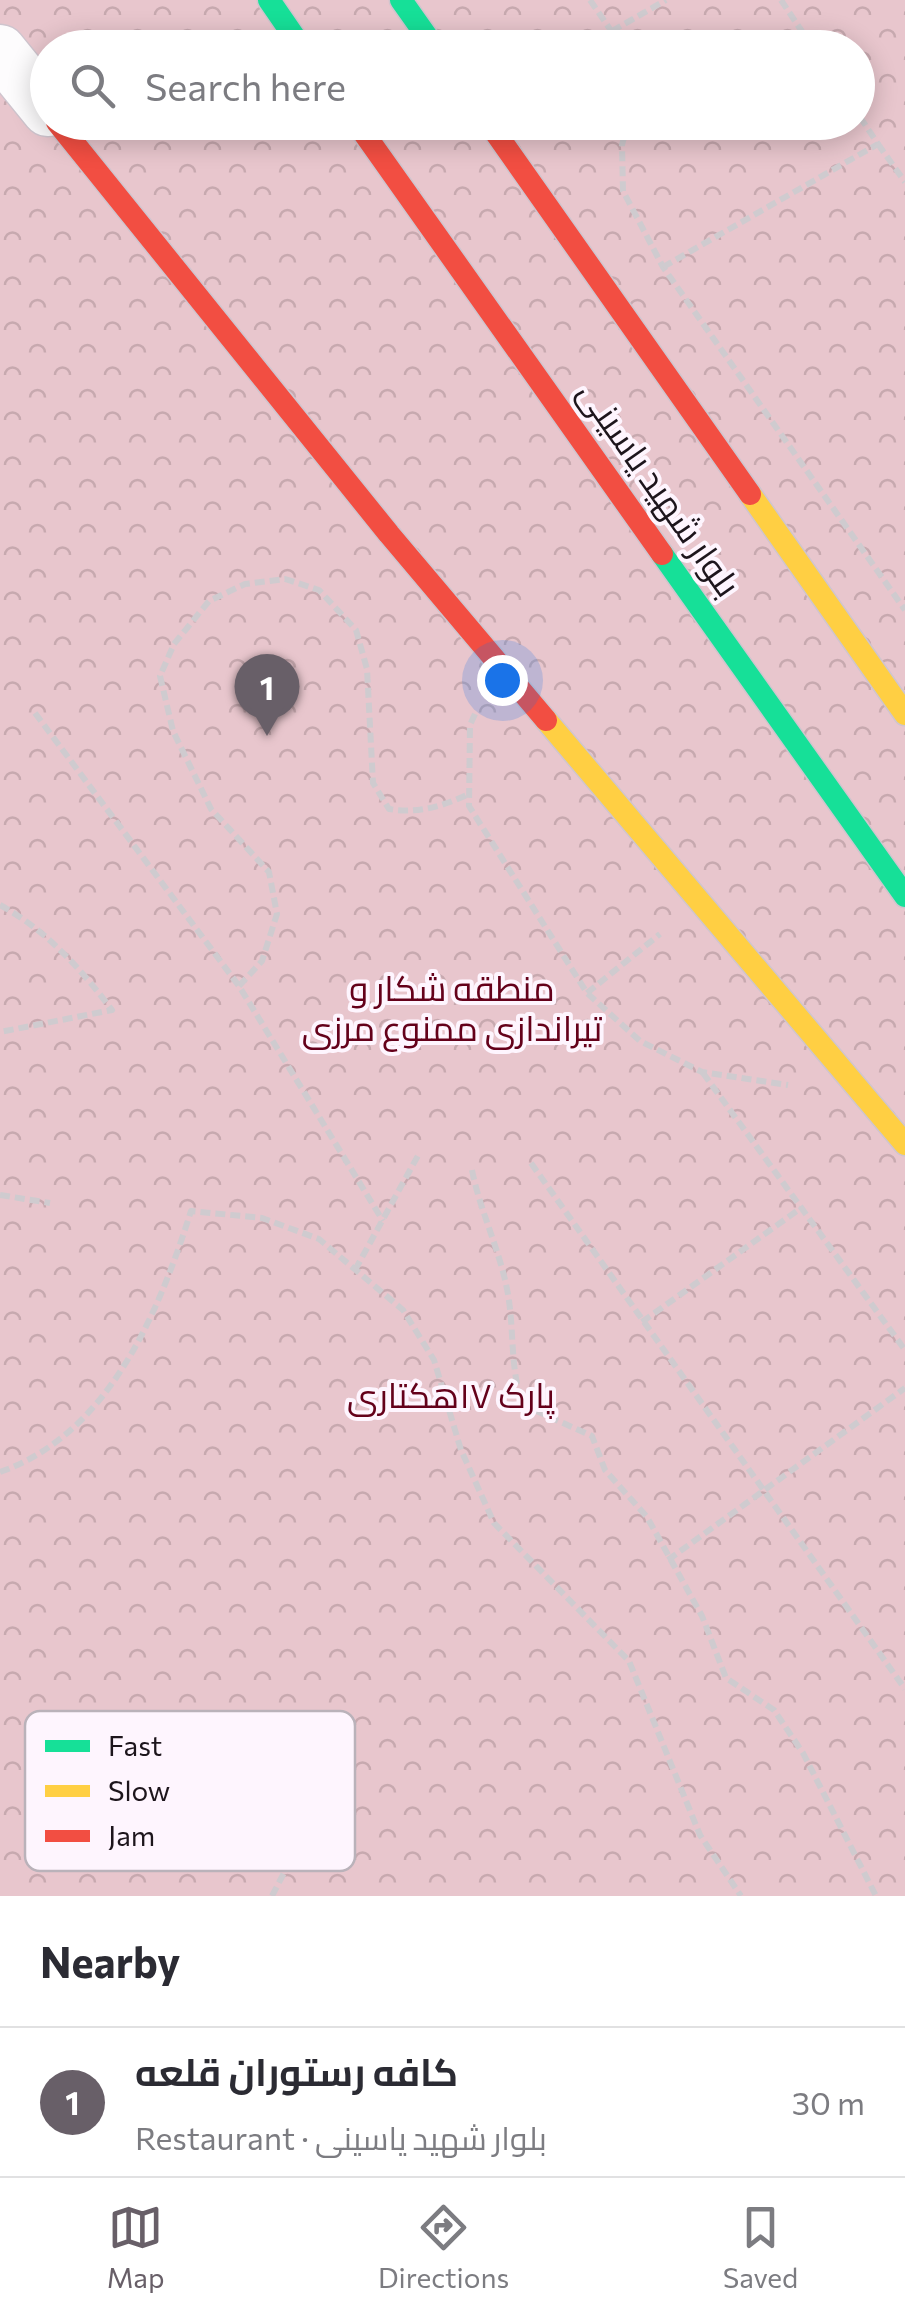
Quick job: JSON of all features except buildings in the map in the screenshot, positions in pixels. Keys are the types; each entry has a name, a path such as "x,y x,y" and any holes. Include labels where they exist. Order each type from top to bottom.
{"main road":[{"path":"268,0 289,30"},
{"path":"401,0 422,30"},
{"path":"73,140 498,663 905,1144"},
{"name":"بلوار شهید یاسینی","path":"369,140 905,896"},
{"name":"بلوار شهید یاسینی","path":"501,140 905,714"}],"street":[{"path":"0,51 30,88"}],"path":[{"path":"590,0 611,30"},
{"path":"614,30 666,0"},
{"path":"781,0 801,30"},
{"path":"626,140 622,191 663,267 905,610"},
{"path":"875,140 905,182"},
{"path":"663,267 878,144"},
{"path":"238,986 262,961 276,914 268,872 211,808 173,731 160,676 174,644 209,601 244,584 285,580 318,590 356,630 367,668 373,782 389,809 406,812 441,806 469,794"},
{"path":"498,663 470,725 469,806 587,993 640,1041 702,1072 794,1086"},
{"path":"34,713 238,986 382,1221"},
{"path":"587,993 700,901"},
{"path":"0,905 48,938 82,971 112,1010 0,1032"},
{"path":"702,1072 905,1350"},
{"path":"355,1270 420,1152"},
{"path":"530,1163 905,1690"},
{"path":"472,1170 480,1211 501,1258 510,1302 514,1380 523,1404 592,1436 606,1470 647,1517 702,1616 726,1678 774,1710 802,1753 876,1896"},
{"path":"0,1195 50,1203"},
{"path":"642,1322 802,1208"},
{"path":"0,1472 54,1446 87,1414 135,1350 170,1278 191,1210 262,1218 318,1240 403,1310 434,1360 461,1450 494,1523 628,1661 700,1835 741,1896"},
{"path":"668,1560 905,1388"},
{"path":"272,1896 285,1871"}],"green space":[{"name":"منطقه شکار و تیراندازی ممنوع مرزی","path":"0,0 905,0 905,1896 0,1896"}],"traffic: fast":[{"path":"269,0 290,30"},
{"path":"401,0 422,30"},
{"path":"662,554 905,896"}],"traffic: slow":[{"path":"750,494 905,714"},
{"path":"546,720 905,1144"}],"traffic: jam":[{"path":"72,140 389,534 546,720"},
{"path":"369,140 662,554"},
{"path":"501,140 750,494"}],"place":[{"name":"کافه رستوران قلعه","path":"267,736"}],"park label":[{"name":"پارک ۱۷هکتاری","path":"451,1396"}]}
